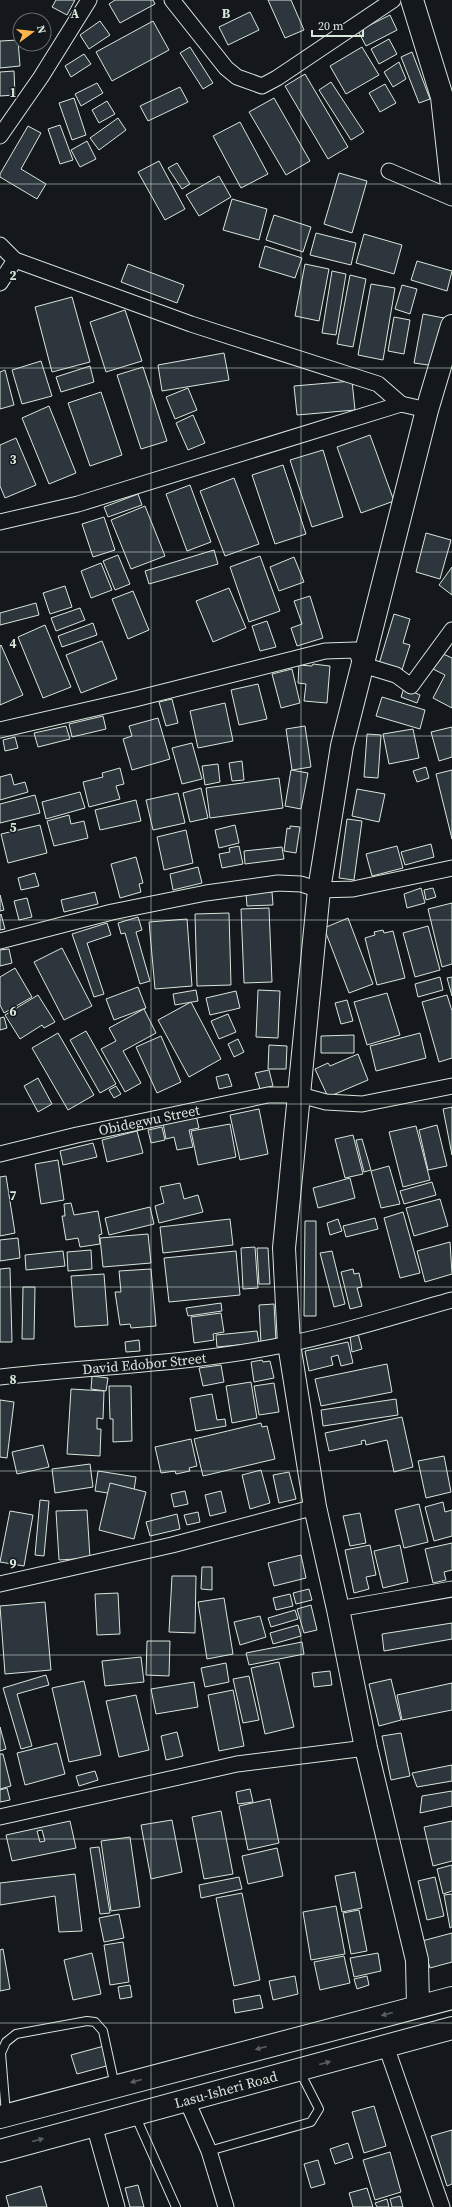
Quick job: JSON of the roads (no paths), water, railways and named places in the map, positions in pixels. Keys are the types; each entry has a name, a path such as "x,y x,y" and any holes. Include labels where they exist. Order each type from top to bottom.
{"street":[{"path":"0,136 41,77 89,0"},
{"path":"172,0 226,68 237,77 262,86 277,78 393,0"},
{"path":"412,0 442,97 452,188"},
{"path":"389,172 452,198"},
{"path":"0,245 15,260 191,324 378,384 401,404 427,410"},
{"path":"0,283 15,260"},
{"path":"418,2006 416,1960 366,1748 338,1609 315,1507 288,1344 284,1248 319,890 342,746 427,410 452,326"},
{"path":"0,522 78,504 401,404"},
{"path":"0,730 135,699 325,651 355,650 363,664 396,675 411,686 452,630"},
{"path":"0,941 112,912 206,893 278,883 301,884 319,890 353,890 452,868"},
{"name":"Obidegwu Street","path":"0,1154 77,1135 268,1095 300,1095 326,1102 362,1104 452,1086"},
{"name":"David Edobor Street","path":"0,1377 84,1368 159,1363 288,1344 452,1300"},
{"path":"0,1584 172,1545 315,1507"},
{"path":"338,1609 452,1589"},
{"path":"0,1817 237,1764 366,1748"},
{"path":"3,2116 452,1998"},
{"name":"Lasu-Isheri Road","path":"0,2151 452,2028"},
{"path":"386,2046 442,2207"},
{"path":"187,2101 209,2151 226,2207"},
{"path":"94,2125 117,2207"}],"lane":[{"path":"3,2116 1,2052 6,2042 16,2034 87,2020 95,2022 103,2031 115,2087"},
{"path":"209,2151 311,2122 319,2109 299,2070"},
{"path":"134,2114 176,2207"}]}
